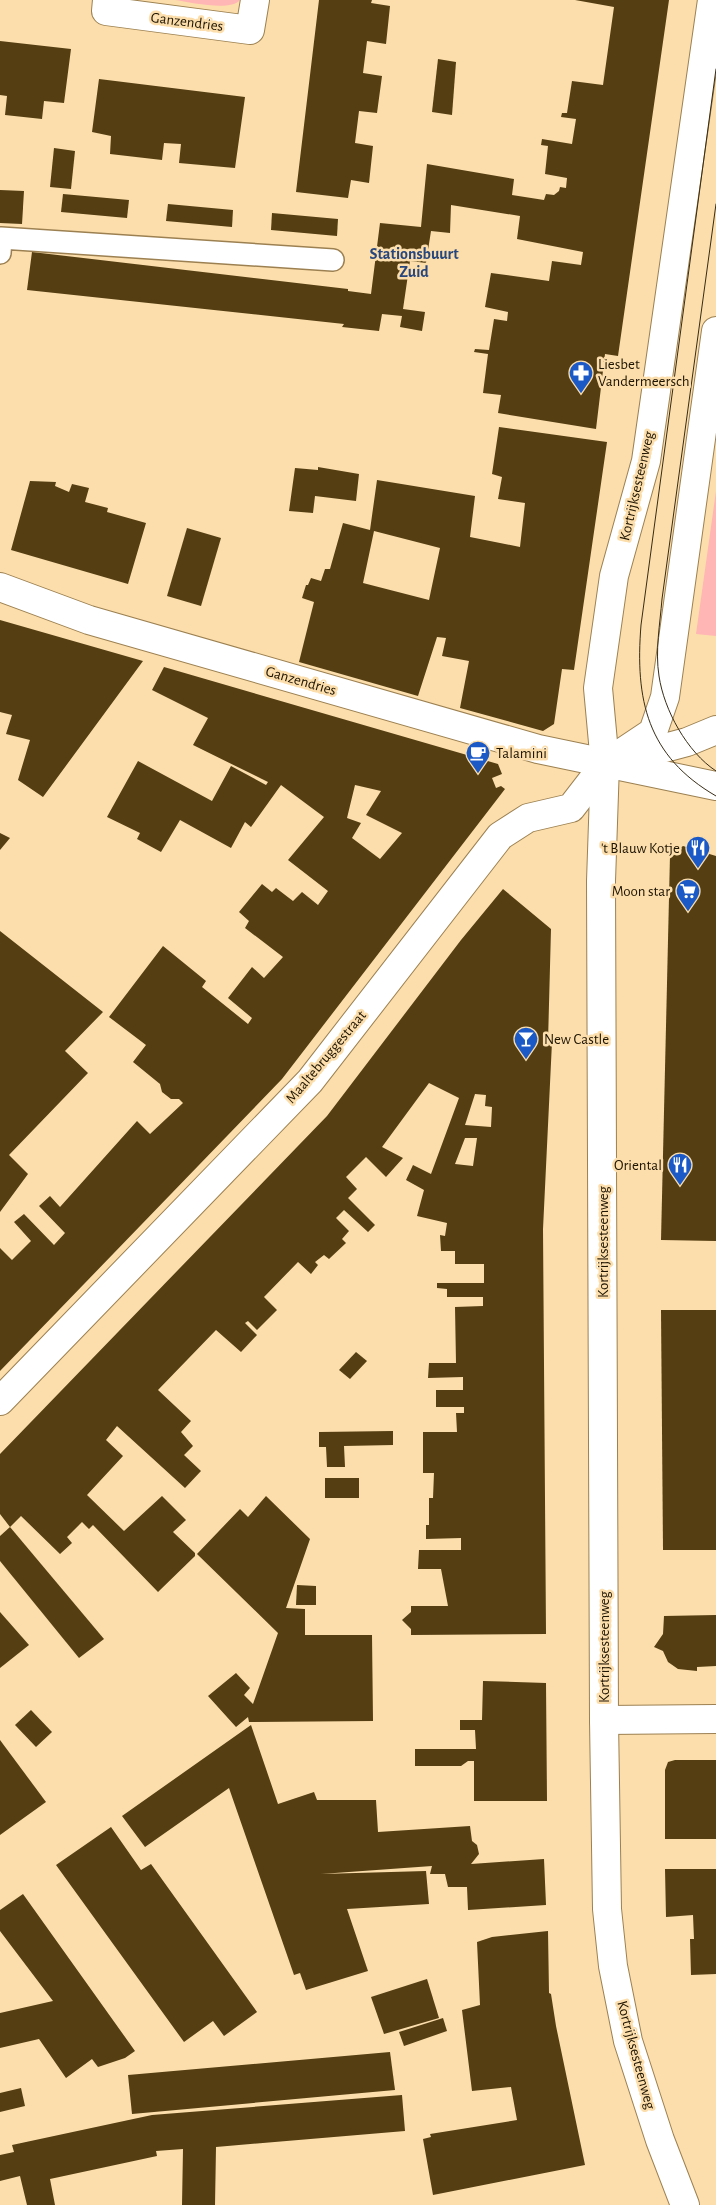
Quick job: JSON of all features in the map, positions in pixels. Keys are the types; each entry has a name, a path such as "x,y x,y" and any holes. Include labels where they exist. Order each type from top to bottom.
{"main road":[{"name":"Ganzendries","path":"107,0 106,11 250,30 255,0"},
{"name":"Kortrijksesteenweg","path":"685,2205 660,2140 628,2041 613,1966 607,1909 604,1720 602,864 605,764 598,688 614,576 646,461 712,0"},
{"path":"605,764 654,732 664,697 716,331"},
{"name":"Ganzendries","path":"0,587 89,620 538,749 716,786"},
{"path":"605,764 687,742 716,730"},
{"name":"Maaltebruggestraat","path":"0,1401 310,1081 500,836 528,818 572,808 605,764"},
{"name":"Kortrijksesteenweg","path":"604,1720 716,1719"}],"lane":[{"path":"0,253 2,238 333,260"}],"shaded area":[{"path":"175,0 240,0 235,4 219,6"},
{"path":"716,491 716,636 696,634"}],"building":[{"path":"319,0 372,0 371,3 390,6 386,44 367,41 363,73 382,76 377,113 359,111 355,143 373,146 369,183 351,180 348,198 296,192"},
{"path":"575,0 669,0 618,356 605,354 596,429 498,413 501,395 483,393 488,354 474,352 475,349 489,350 494,319 507,321 508,312 485,307 491,273 549,281 552,261 581,265 583,252 517,239 520,216 451,205 450,233 431,231 426,263 410,261 403,309 425,312 422,331 400,327 402,316 382,314 379,331 342,327 344,324 27,290 32,252 348,289 348,291 371,294 380,223 421,227 427,164 514,179 512,195 544,200 546,194 554,195 559,191 560,187 566,188 567,178 545,174 548,146 541,145 542,139 572,144 576,119 561,117 562,113 567,113 572,81 603,85 614,7"},
{"path":"0,41 71,49 64,103 44,101 42,119 5,115 7,96 0,95"},
{"path":"438,59 456,62 452,115 432,112"},
{"path":"99,79 245,97 235,168 179,163 181,144 164,143 162,160 110,154 111,136 92,132"},
{"path":"54,148 75,151 71,189 50,187"},
{"path":"0,190 24,191 22,224 0,223"},
{"path":"63,194 129,200 127,218 61,212"},
{"path":"168,204 233,210 232,227 166,221"},
{"path":"272,213 338,219 337,236 271,230"},
{"path":"499,427 607,442 574,670 562,669 554,724 543,731 460,708 469,661 442,656 446,638 437,637 418,696 299,662 314,602 302,598 306,585 308,585 311,578 321,581 325,569 330,569 343,523 370,530 377,480 475,496 470,537 520,547 525,503 498,499 502,477 492,474","holes":["374,531 440,548 429,600 363,583"]},
{"path":"318,467 359,474 356,501 315,496 313,513 289,511 295,468 318,470"},
{"path":"30,481 56,482 55,486 69,492 72,484 89,488 85,502 108,508 107,512 146,523 128,584 11,550"},
{"path":"187,528 221,538 201,606 167,596"},
{"path":"0,620 143,661 43,797 18,780 30,740 6,734 12,715 0,712"},
{"path":"164,667 498,764 502,774 492,778 496,788 501,786 505,789 282,1079 0,1371 0,1248 12,1260 31,1241 14,1222 24,1214 54,1245 65,1233 39,1206 50,1196 60,1207 137,1121 150,1134 183,1103 179,1099 171,1099 162,1092 160,1084 133,1062 146,1045 109,1017 163,946 206,981 202,987 248,1024 252,1018 228,998 252,967 264,978 283,957 245,928 249,921 239,912 262,884 272,892 276,888 293,901 302,892 318,905 328,891 288,860 324,817 281,785 251,827 245,822 231,848 180,820 161,852 137,839 140,833 107,817 138,761 212,801 231,766 266,785 268,782 193,745 208,718 152,690","holes":["355,785 381,791 366,815 402,833 380,859 352,838 361,823 347,818"]},
{"path":"0,833 10,838 0,850"},
{"path":"683,846 716,856 716,1241 661,1240 670,855"},
{"path":"503,889 551,929 548,1042 552,1042 543,1229 546,1634 411,1635 411,1629 402,1620 411,1612 411,1606 448,1606 441,1569 418,1569 419,1550 461,1550 461,1538 426,1539 426,1525 429,1525 429,1498 433,1498 434,1473 423,1473 423,1432 457,1432 456,1413 464,1413 464,1407 436,1407 436,1390 463,1390 463,1377 428,1378 429,1363 456,1363 455,1307 483,1306 483,1297 447,1297 447,1289 437,1288 437,1283 484,1283 484,1264 455,1264 455,1251 441,1251 440,1235 445,1236 447,1223 417,1216 424,1190 406,1180 413,1165 431,1174 459,1098 429,1083 382,1147 403,1158 386,1177 366,1157 346,1177 357,1189 348,1198 375,1225 368,1232 344,1210 336,1218 349,1231 342,1239 346,1243 329,1259 324,1255 315,1262 318,1265 311,1274 298,1262 264,1297 277,1310 257,1330 248,1321 245,1323 257,1335 241,1352 216,1330 158,1390 191,1421 181,1432 193,1446 184,1455 201,1471 185,1488 117,1426 106,1440 123,1456 87,1495 124,1531 162,1496 186,1520 173,1532 195,1553 195,1556 158,1592 93,1525 89,1529 82,1522 67,1537 72,1543 60,1554 21,1516 10,1527 0,1514 0,1454 327,1116 461,940","holes":["475,1094 486,1095 485,1106 492,1107 491,1127 465,1125","465,1138 477,1138 473,1166 455,1164"]},
{"path":"0,931 103,1012 65,1051 88,1073 9,1155 28,1174 0,1212"},
{"path":"661,1310 716,1310 716,1550 663,1550"},
{"path":"356,1352 367,1361 350,1379 339,1370"},
{"path":"393,1431 393,1445 344,1446 345,1467 327,1467 326,1447 319,1447 319,1432"},
{"path":"325,1478 359,1478 359,1498 325,1498"},
{"path":"266,1496 310,1539 286,1608 305,1609 305,1635 372,1635 373,1721 249,1722 248,1717 236,1727 208,1696 236,1673 250,1688 244,1695 253,1704 278,1633 197,1554 240,1509 248,1517"},
{"path":"10,1527 104,1639 79,1658 0,1561 0,1536"},
{"path":"297,1585 316,1586 316,1605 296,1605"},
{"path":"0,1612 29,1645 0,1668"},
{"path":"716,1615 716,1666 697,1667 697,1671 678,1669 668,1662 663,1651 654,1647 663,1634 664,1616"},
{"path":"483,1681 546,1683 547,1801 474,1801 474,1761 468,1761 461,1766 415,1766 415,1749 476,1749 475,1730 460,1730 460,1720 482,1720"},
{"path":"31,1710 52,1732 36,1747 15,1725"},
{"path":"251,1725 278,1804 314,1792 317,1800 376,1800 378,1832 470,1826 472,1841 477,1845 479,1854 471,1864 544,1859 546,1905 468,1910 467,1887 448,1887 445,1874 430,1874 432,1866 321,1874 426,1871 429,1904 347,1909 368,1971 306,1990 300,1973 294,1975 229,1788 145,1847 122,1816"},
{"path":"0,1740 46,1802 0,1835"},
{"path":"675,1760 716,1760 716,1839 665,1839 665,1770 668,1762"},
{"path":"111,1827 141,1870 151,1864 257,2012 224,2036 213,2021 184,2042 56,1865"},
{"path":"665,1869 716,1869 716,1974 691,1975 690,1939 694,1939 693,1915 666,1917"},
{"path":"23,1894 135,2051 125,2058 98,2067 92,2059 66,2078 39,2039 0,2048 0,2013 53,2001 0,1931 0,1910"},
{"path":"548,1931 549,1993 551,1994 585,2165 433,2195 423,2139 431,2137 430,2134 517,2120 511,2087 472,2091 462,2010 480,2005 477,1942 492,1937"},
{"path":"427,1979 439,2018 384,2034 371,1997"},
{"path":"443,2018 447,2031 404,2046 399,2032"},
{"path":"390,2052 395,2090 132,2114 128,2075"},
{"path":"21,2088 25,2106 0,2112 0,2093"},
{"path":"402,2095 405,2131 216,2147 215,2205 182,2205 183,2149 156,2151 157,2156 50,2179 55,2205 27,2205 20,2176 0,2181 0,2155 14,2152 12,2145 152,2115"}],"tram line":[{"path":"716,69 641,625 640,652 640,678 644,702 650,724 660,744 674,763 693,780 716,796"},
{"path":"716,204 658,638 659,676 666,703 687,742 705,763 716,771"}],"place":[{"name":"Liesbet Vandermeersch","path":"581,394"},
{"name":"Talamini","path":"478,774"},
{"name":"'t Blauw Kotje","path":"698,869"},
{"name":"Moon star","path":"688,912"},
{"name":"New Castle","path":"526,1060"},
{"name":"Oriental","path":"680,1186"}],"district":[{"name":"Stationsbuurt Zuid","path":"414,263"}]}
